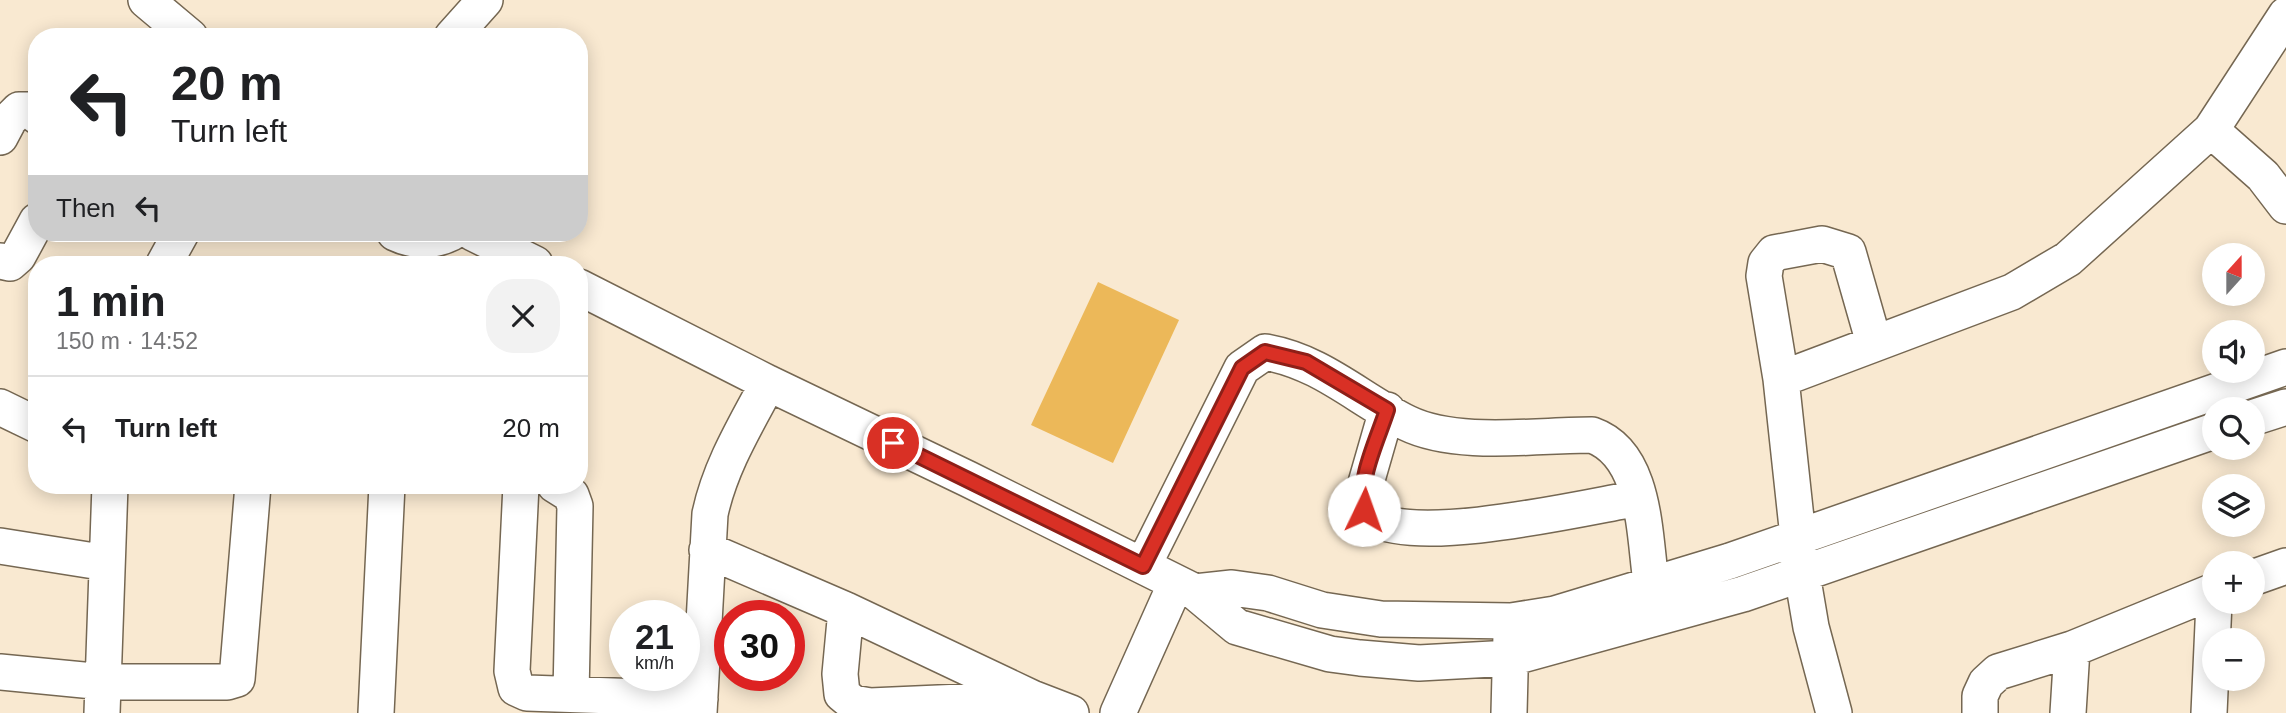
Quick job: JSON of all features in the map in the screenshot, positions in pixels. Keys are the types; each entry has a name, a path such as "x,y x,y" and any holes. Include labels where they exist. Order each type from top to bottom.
{"street":[{"path":"146,0 179,28"},
{"path":"460,28 485,0"},
{"path":"1781,379 2012,292 2068,258 2211,130 2286,15"},
{"path":"0,137 9,120 19,110 28,110"},
{"path":"2211,130 2263,176 2286,206"},
{"path":"0,261 10,263 18,256 28,238"},
{"path":"492,242 519,256"},
{"path":"1834,713 1811,627 1802,574 1781,379 1764,276 1766,263 1774,253 1822,244 1847,252 1874,343"},
{"path":"588,292 768,383 1143,566 1185,588 1237,627 1329,654 1419,663 1511,658 1802,574 2202,435"},
{"path":"1143,566 1242,368 1265,352 1306,362 1407,423 1435,433 1472,436 1592,435 1606,440 1625,458 1639,498 1651,582"},
{"path":"1185,588 1232,588 1269,593 1346,616 1511,621 1555,614 1799,537 2286,367"},
{"path":"521,494 512,671 516,688 527,693 570,694 699,706 707,550 715,490 768,383"},
{"path":"0,407 28,421"},
{"path":"2265,414 2286,407"},
{"path":"1387,410 1362,497 1364,510 1371,519 1430,528 1467,526 1639,498"},
{"path":"103,697 110,494"},
{"path":"0,672 103,697 237,679 252,494"},
{"path":"376,713 387,494"},
{"path":"569,494 575,506 570,694"},
{"path":"0,546 107,563"},
{"path":"707,550 846,610 1032,698 1071,713"},
{"path":"2265,573 2286,566"},
{"path":"1118,713 1185,588"},
{"path":"1980,713 1980,695 1986,683 1998,671 2072,649 2202,596"},
{"path":"846,610 840,674 842,694 853,703 870,706 1032,698"},
{"path":"2209,713 2213,614"},
{"path":"1509,713 1511,621"},
{"path":"2068,713 2072,649"}],"shaded area":[{"path":"1098,282 1179,320 1113,463 1031,425"}],"route":[{"path":"893,443 1143,566 1242,368 1265,352 1306,362 1387,410 1367,471 1362,497 1364,510"}]}
